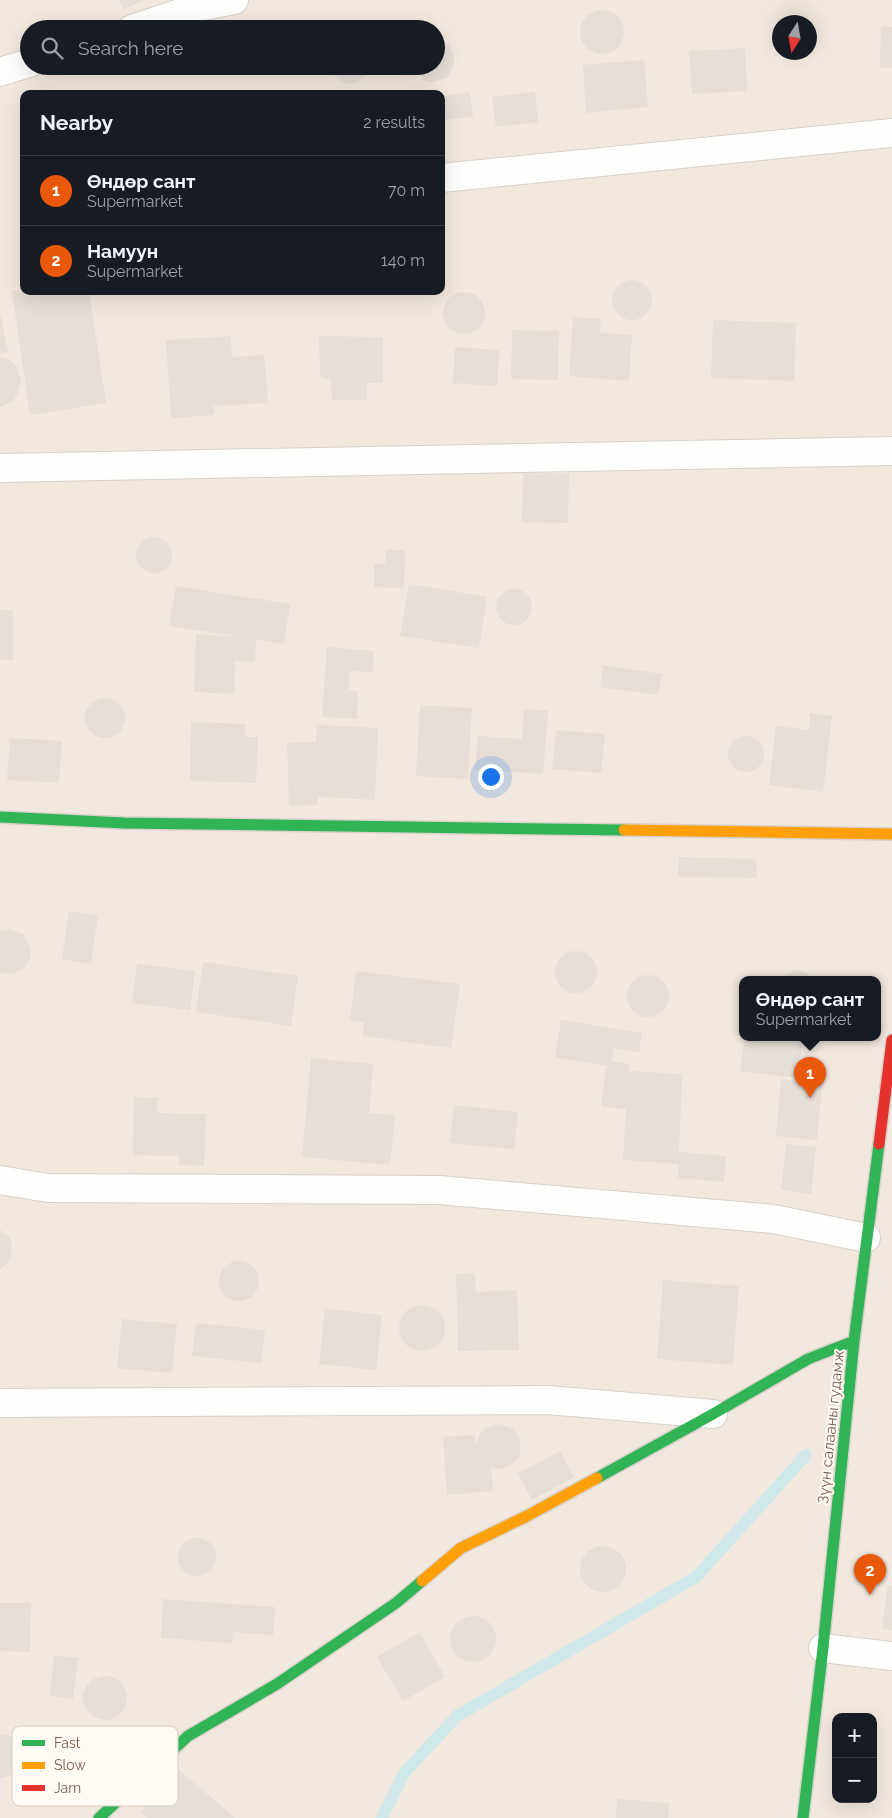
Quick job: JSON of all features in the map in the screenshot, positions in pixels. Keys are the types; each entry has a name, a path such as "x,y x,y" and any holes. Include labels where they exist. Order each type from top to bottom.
{"street":[{"path":"159,20 198,7 234,0"},
{"path":"0,72 20,66"},
{"path":"445,178 892,133"},
{"path":"0,468 892,451"},
{"path":"0,817 124,823 892,834"},
{"name":"Зүүн салааны гудамж","path":"803,1818 823,1648 854,1341 892,1044"},
{"path":"0,1180 48,1188 439,1190 774,1219 866,1238"},
{"path":"178,1745 188,1736 276,1684 388,1608 461,1548 525,1517 713,1414 808,1359 854,1341"},
{"path":"0,1403 548,1400 713,1414"},
{"path":"823,1648 892,1656"},
{"path":"99,1818 112,1806"}],"shaded area":[{"path":"0,0 892,0 892,1818 0,1818"}],"building":[{"path":"119,0 146,0 123,9"},
{"path":"606,10 618,16 623,23 623,41 618,48 611,53 598,54 586,48 581,41 580,28 586,16 593,11"},
{"path":"881,27 892,27 892,68 880,68"},
{"path":"445,44 448,45 454,57 454,64 448,77 434,82 427,82 418,75 445,75"},
{"path":"745,48 747,91 692,94 689,51"},
{"path":"644,60 648,107 586,113 583,65"},
{"path":"335,75 365,75 358,82 348,84"},
{"path":"470,92 473,116 445,120 445,96"},
{"path":"535,92 538,122 496,127 492,97"},
{"path":"632,280 646,286 652,300 646,314 632,320 618,314 612,300 618,286"},
{"path":"20,290 20,295 90,295 106,403 30,415 12,291"},
{"path":"468,292 476,295 482,301 485,313 482,325 476,331 460,334 452,331 446,325 443,309 446,301 452,295"},
{"path":"0,313 8,352 0,354"},
{"path":"573,317 601,319 600,333 632,335 629,381 569,376"},
{"path":"713,320 796,323 794,381 711,378"},
{"path":"512,330 559,331 558,380 511,379"},
{"path":"231,336 232,357 264,355 268,403 214,406 214,415 171,418 166,340"},
{"path":"319,336 383,337 383,383 367,383 367,400 332,400 331,380 320,377"},
{"path":"455,347 499,350 497,386 453,383"},
{"path":"0,357 10,360 16,366 21,380 17,395 13,401 0,407"},
{"path":"523,473 569,474 568,523 522,522"},
{"path":"154,537 161,538 167,542 171,548 171,562 167,568 161,572 154,573 147,572 141,568 137,562 136,555 137,548 141,542 147,538"},
{"path":"386,550 405,550 404,588 374,587 374,563 385,564"},
{"path":"409,584 487,597 479,648 400,636"},
{"path":"176,586 290,604 284,644 256,639 255,662 235,661 234,694 194,692 196,634 242,637 169,626"},
{"path":"514,589 521,590 527,594 531,600 531,614 527,620 521,624 514,625 507,624 501,620 497,614 496,607 497,600 501,594 507,590"},
{"path":"0,610 13,610 13,660 0,660"},
{"path":"327,647 374,651 373,672 349,671 349,690 358,691 357,719 322,717"},
{"path":"603,665 662,674 658,695 600,687"},
{"path":"105,698 119,704 125,718 119,732 105,738 91,732 85,718 91,704"},
{"path":"420,705 472,708 468,779 416,776"},
{"path":"524,709 548,711 543,774 475,769 478,736 522,739"},
{"path":"810,713 832,716 823,792 769,785 776,726 809,730"},
{"path":"191,722 245,724 245,737 258,737 256,783 190,781"},
{"path":"317,725 378,728 375,800 318,797 318,805 289,806 287,743 316,742"},
{"path":"556,730 605,734 601,773 552,769"},
{"path":"746,736 753,737 759,741 763,747 763,761 759,767 753,771 746,772 739,771 733,767 729,761 728,754 729,747 733,741 739,737"},
{"path":"10,738 62,741 59,783 7,780"},
{"path":"679,857 756,859 757,878 678,877"},
{"path":"69,911 98,915 91,964 62,959"},
{"path":"9,929 23,934 30,947 31,954 24,968 10,974 0,972 0,931"},
{"path":"576,951 591,957 597,972 591,987 576,993 561,987 555,972 561,957"},
{"path":"203,962 298,976 291,1026 196,1012"},
{"path":"137,964 195,971 190,1010 132,1003"},
{"path":"795,970 807,973 810,976 784,976"},
{"path":"356,971 460,984 451,1048 363,1036 364,1023 350,1021"},
{"path":"652,975 660,978 666,984 669,996 666,1008 660,1014 644,1017 636,1014 630,1008 627,992 630,984 636,978"},
{"path":"561,1020 642,1033 639,1052 614,1048 612,1061 629,1064 629,1071 682,1074 679,1152 726,1156 724,1182 678,1178 679,1164 623,1160 626,1109 601,1107 606,1066 555,1057"},
{"path":"744,1041 803,1041 798,1078 740,1071"},
{"path":"311,1058 373,1064 369,1113 395,1115 390,1165 302,1157"},
{"path":"781,1079 822,1083 817,1140 776,1136"},
{"path":"134,1097 158,1098 157,1113 206,1114 204,1166 179,1165 179,1156 133,1155"},
{"path":"454,1105 518,1112 514,1149 450,1143"},
{"path":"786,1144 816,1147 811,1194 781,1190"},
{"path":"0,1230 9,1237 12,1244 10,1259 0,1269"},
{"path":"235,1261 243,1261 250,1264 256,1270 259,1281 256,1292 250,1298 243,1301 235,1301 228,1298 222,1292 219,1285 219,1277 222,1270 228,1264"},
{"path":"475,1273 476,1292 517,1290 519,1350 458,1351 456,1274"},
{"path":"663,1280 739,1286 733,1365 657,1359"},
{"path":"422,1305 435,1309 441,1315 445,1328 441,1341 435,1347 422,1351 409,1347 403,1341 399,1328 403,1315 409,1309"},
{"path":"325,1309 382,1315 376,1370 319,1364"},
{"path":"122,1319 177,1324 172,1373 117,1368"},
{"path":"196,1323 265,1330 261,1363 192,1356"},
{"path":"499,1424 513,1429 518,1435 521,1449 515,1462 501,1469 491,1468 493,1491 447,1495 443,1437 475,1435 476,1445 480,1433 485,1428"},
{"path":"560,1451 574,1477 532,1500 518,1473"},
{"path":"197,1538 211,1543 216,1557 211,1571 197,1576 183,1571 178,1557 183,1543"},
{"path":"603,1546 616,1550 622,1556 626,1569 622,1582 616,1588 603,1592 590,1588 584,1582 580,1569 584,1556 590,1550"},
{"path":"888,1585 892,1586 892,1630 882,1629"},
{"path":"163,1599 275,1607 273,1635 233,1632 232,1643 161,1638"},
{"path":"0,1603 31,1603 30,1652 0,1651"},
{"path":"473,1616 486,1620 492,1626 496,1639 492,1652 486,1658 473,1662 460,1658 454,1652 450,1639 454,1626 460,1620"},
{"path":"420,1632 445,1677 403,1701 377,1657"},
{"path":"54,1655 78,1658 73,1699 50,1696"},
{"path":"105,1676 117,1680 123,1686 127,1698 123,1710 117,1716 105,1720 93,1716 87,1710 83,1698 87,1686 93,1680"},
{"path":"0,1734 12,1737 12,1774 0,1778"},
{"path":"178,1769 235,1818 148,1818 141,1812 146,1806 178,1806"},
{"path":"617,1799 669,1803 668,1818 616,1818"}],"waterway":[{"path":"382,1818 405,1772 457,1716 696,1577 806,1455"}],"traffic: fast":[{"path":"0,817 124,823 624,830"},
{"path":"803,1818 823,1648 854,1341 879,1144"},
{"path":"597,1478 808,1359 854,1341"},
{"path":"178,1745 188,1736 277,1684 396,1603 422,1581"},
{"path":"99,1818 112,1806"}],"traffic: slow":[{"path":"624,830 892,834"},
{"path":"422,1581 461,1548 525,1517 597,1478"}],"traffic: jam":[{"path":"879,1144 892,1040"}],"place":[{"name":"Өндөр сант","path":"810,1098"},
{"name":"Намуун","path":"870,1595"}]}
